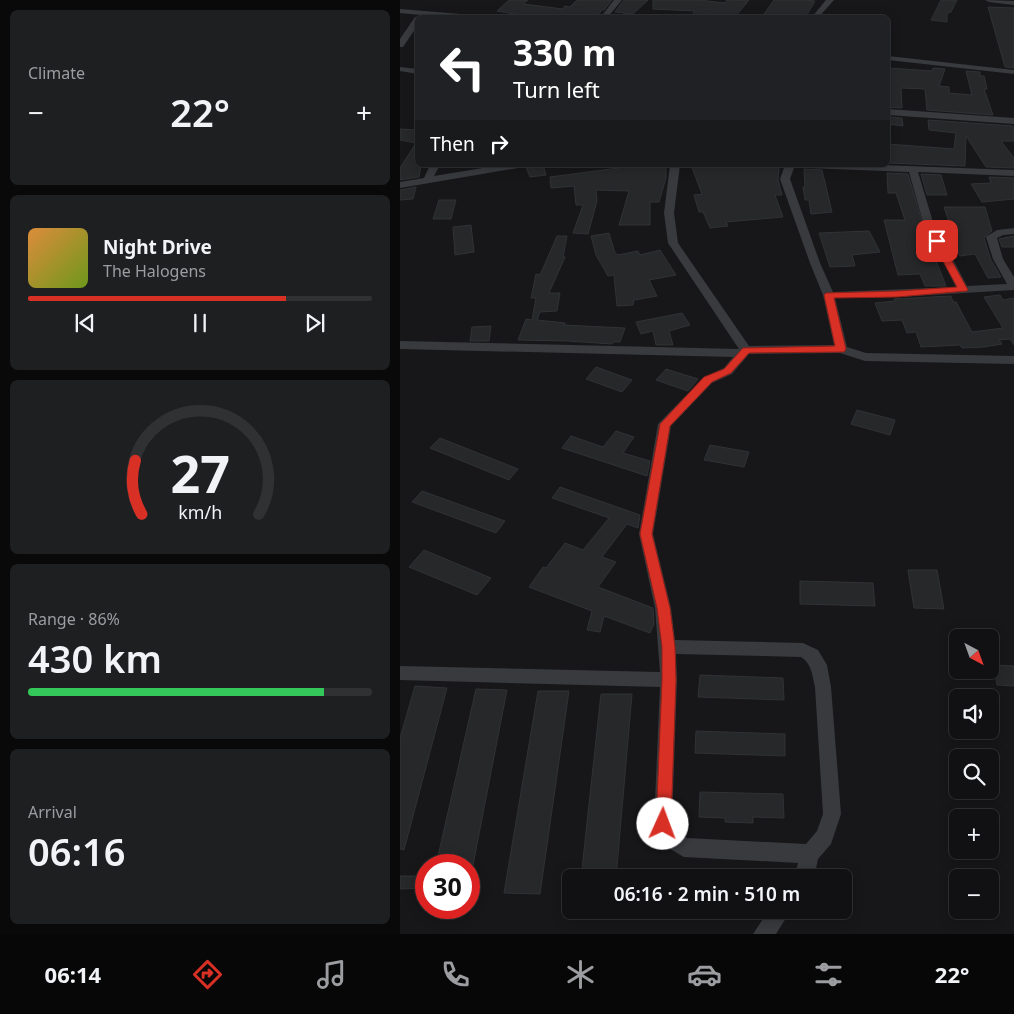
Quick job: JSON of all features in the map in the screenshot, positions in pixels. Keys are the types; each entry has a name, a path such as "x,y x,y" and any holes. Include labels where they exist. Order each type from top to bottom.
{"street":[{"path":"606,15 618,0"},
{"path":"817,15 830,0"},
{"path":"989,0 1014,3"},
{"path":"400,11 418,14 428,12 456,15"},
{"path":"400,46 415,19"},
{"path":"400,29 409,30"},
{"path":"890,58 1014,72"},
{"path":"400,70 415,72"},
{"path":"890,112 1014,121"},
{"path":"427,181 433,167"},
{"path":"400,185 507,167"},
{"path":"675,167 674,186 669,202 669,227 673,243 745,352"},
{"path":"789,167 785,179 789,195 829,295 841,349"},
{"path":"850,167 1014,173"},
{"path":"913,170 928,222 963,290"},
{"path":"829,295 897,294 1014,287 998,259 991,237 1001,232 1014,230"},
{"path":"400,344 745,352 841,349 865,357 1014,360"},
{"path":"745,352 728,371 708,380 665,424 646,534 663,608 668,647 669,680 663,824 672,839 684,847 810,854"},
{"path":"668,647 802,650 812,655 819,665 823,688 832,814 824,837 810,854 806,869"},
{"path":"400,673 669,680"},
{"path":"763,934 774,919"}],"building":[{"path":"509,0 528,0 523,4 563,9 565,6 570,7 577,0 612,0 604,10 601,10 599,15 520,15 497,11"},
{"path":"624,0 648,0 633,14 615,12"},
{"path":"653,0 699,0 725,3 727,0 749,0 737,15 692,15 695,11 653,9"},
{"path":"774,0 815,1 807,15 764,14"},
{"path":"941,0 957,0 951,12 947,13 947,22 931,20"},
{"path":"988,7 1014,8 1014,68 1005,67"},
{"path":"890,68 932,71 933,68 945,69 939,86 949,87 949,93 972,95 966,71 980,72 980,76 984,76 987,89 984,89 993,115 927,110 925,89 901,88 902,108 890,107"},
{"path":"890,117 902,118 903,126 890,124"},
{"path":"928,120 1013,126 1014,141 1001,141 1014,158 1014,168 986,167 966,136 965,166 890,163 890,144 954,149 956,133 929,130"},
{"path":"400,129 415,130 415,143 400,140"},
{"path":"415,145 415,167 421,167 419,177 400,180 400,168"},
{"path":"526,167 544,167 546,175 530,177"},
{"path":"626,167 666,167 666,178 659,202 650,202 650,225 619,225 629,191 596,190 597,201 588,234 573,233 583,205 576,205 574,186 551,188 550,177"},
{"path":"692,167 779,167 778,180 782,195 775,195 783,217 726,222 728,226 710,228 703,212 699,212 694,195 702,194"},
{"path":"804,169 822,170 832,212 811,214 809,200 805,200 803,187 805,187"},
{"path":"887,173 908,174 928,241 930,258 935,258 946,286 925,286 920,274 898,275 884,220 905,220 896,193 888,193"},
{"path":"921,174 941,175 947,195 927,195"},
{"path":"989,177 1014,178 1014,199 982,202 971,184 991,183"},
{"path":"416,187 413,199 400,200 400,190"},
{"path":"439,200 456,200 451,219 433,219"},
{"path":"944,207 985,207 992,231 984,238 991,260 1001,277 988,278 975,254 960,256"},
{"path":"471,225 474,252 455,255 453,227"},
{"path":"869,231 880,252 852,255 855,266 830,267 819,233"},
{"path":"609,233 615,253 618,255 638,251 640,255 660,250 676,275 649,280 657,296 634,300 633,305 617,306 614,275 608,276 596,255 591,236"},
{"path":"557,236 567,236 563,257 565,257 549,293 560,293 557,311 540,312 537,320 565,323 564,325 625,328 620,342 612,344 518,340 526,319 532,320 536,298 531,298 536,274 540,275"},
{"path":"1014,236 1014,247 1002,247 999,239"},
{"path":"1000,295 1003,300 1014,298 1014,345 1010,339 999,340 1002,344 984,347 962,348 960,345 921,347 916,332 907,333 902,320 882,321 875,303 895,301 894,299 951,296 972,332 1003,328 984,297"},
{"path":"682,313 690,325 669,331 673,345 656,345 653,331 641,334 636,322"},
{"path":"491,326 489,341 470,341 472,327"},
{"path":"596,367 632,380 622,392 586,379"},
{"path":"666,369 698,379 688,391 656,380"},
{"path":"857,410 895,420 890,435 851,424"},
{"path":"616,431 634,437 623,453 650,461 647,476 562,448 571,436 603,447"},
{"path":"440,438 518,469 509,480 430,448"},
{"path":"710,445 749,452 744,467 704,460"},
{"path":"560,487 640,515 638,528 627,524 602,557 616,562 598,587 653,608 654,624 650,633 604,616 600,632 587,630 592,611 529,587 543,567 546,568 565,543 583,550 609,518 552,498"},
{"path":"422,491 505,521 496,533 412,502"},
{"path":"424,550 491,578 477,595 409,567"},
{"path":"908,570 937,570 944,609 914,608"},
{"path":"800,581 873,583 875,606 800,604"},
{"path":"999,665 1014,666 1014,686 997,685"},
{"path":"700,675 783,678 784,700 698,697"},
{"path":"415,686 447,688 404,850 400,849 400,738"},
{"path":"476,689 507,690 475,854 438,854"},
{"path":"538,691 569,691 540,894 504,893"},
{"path":"601,694 632,694 617,869 582,869"},
{"path":"696,731 785,734 785,756 695,753"},
{"path":"700,792 783,794 784,818 753,817 753,823 725,822 725,818 699,817"},
{"path":"400,876 415,876 415,888 400,889"}],"route":[{"path":"663,824 669,680 668,647 663,608 646,534 665,424 708,380 728,371 746,350 841,349 829,295 897,294 963,290 937,241"}]}
